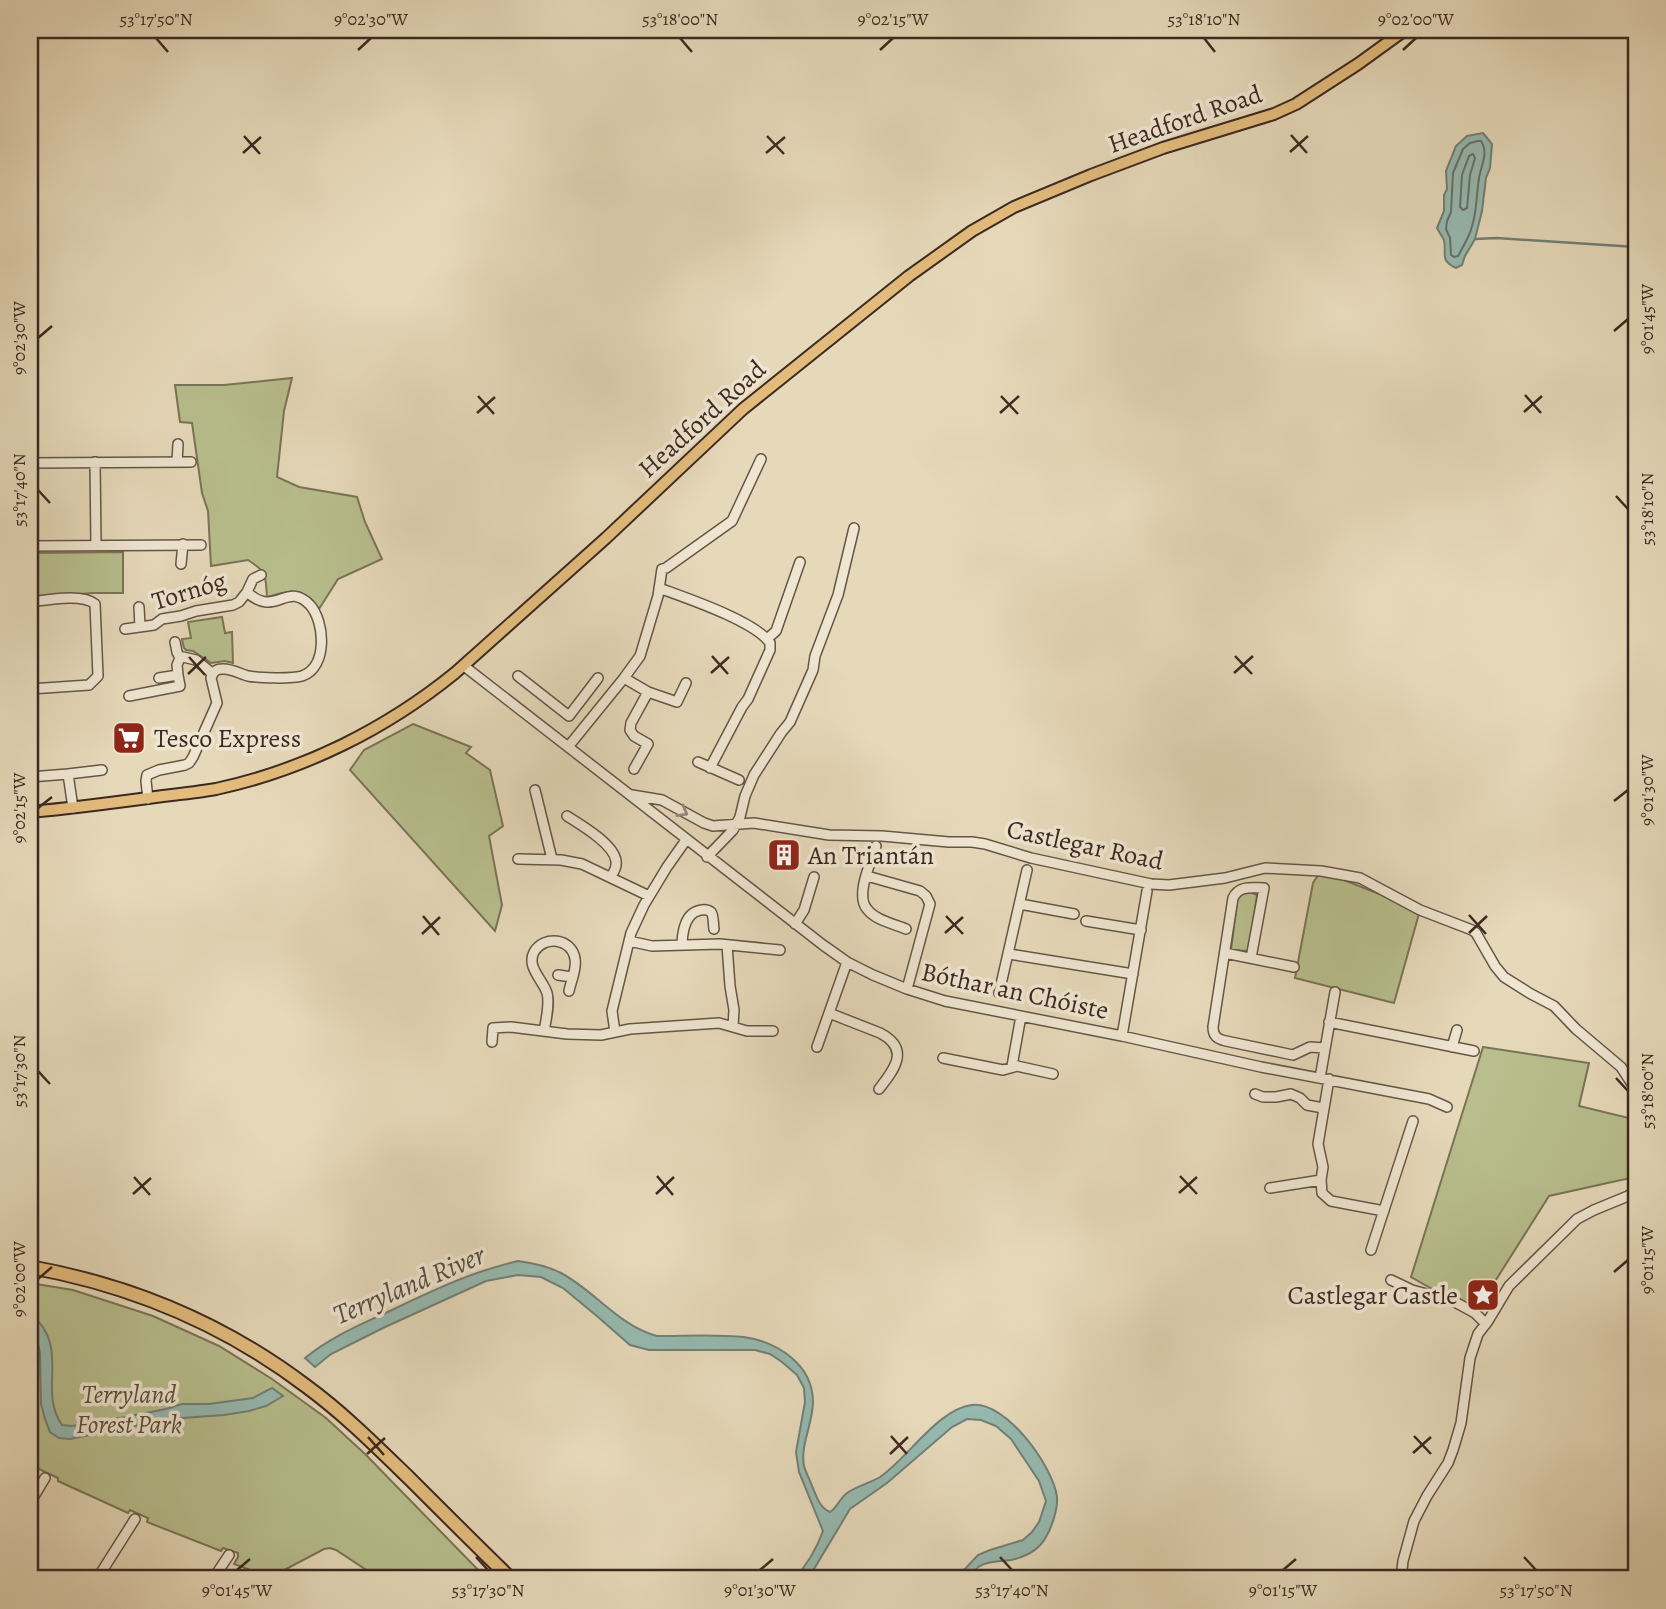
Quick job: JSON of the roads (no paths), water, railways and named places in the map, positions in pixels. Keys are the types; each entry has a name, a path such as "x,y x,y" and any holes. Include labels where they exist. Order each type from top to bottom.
{"highway":[{"path":"30,1267 102,1283 160,1303 218,1330 278,1367 345,1417 511,1579"}],"main road":[{"name":"Headford Road","path":"30,812 216,789 318,758 360,737 408,708 464,666 623,523 743,410 909,276 972,231 1014,207 1091,175 1163,148 1274,114 1296,104 1405,30"}],"street":[{"path":"177,462 178,444"},
{"path":"568,747 624,678 642,651 662,569 732,521 761,459"},
{"path":"95,462 96,545"},
{"path":"30,463 191,462"},
{"path":"707,857 737,824 754,775 790,722 813,670 815,656 838,595 854,528"},
{"path":"181,564 183,544"},
{"path":"30,547 201,545"},
{"path":"767,639 776,631 800,562"},
{"name":"Tornóg","path":"125,629 154,625 162,620 196,611 233,605 247,592 253,579 261,575"},
{"path":"659,588 734,618 760,633 770,643 770,650 748,699 741,707 710,768"},
{"name":"Tornóg","path":"177,675 180,659 186,657 213,674 218,669 225,669 257,677 297,677 312,670 321,652 319,625 316,614 309,605 301,598 291,596 272,602 261,602 247,592"},
{"path":"30,601 79,598 89,599 94,604 98,676 89,685 30,689"},
{"name":"Tornóg","path":"139,607 140,627"},
{"name":"Tornóg","path":"175,642 180,659"},
{"name":"Bóthar an Chóiste","path":"464,666 795,924 847,962 873,975 945,1001 1122,1036 1261,1068 1429,1100 1447,1107"},
{"path":"148,799 147,775 185,765 193,757 217,703 211,678 213,674"},
{"path":"129,696 180,686 177,675 159,678"},
{"path":"518,676 569,716 598,678"},
{"path":"624,678 648,692 677,702 686,683"},
{"path":"634,769 648,744 634,736 630,730 631,723 648,692"},
{"path":"572,711 587,723"},
{"path":"698,762 738,780"},
{"path":"30,777 102,771"},
{"path":"68,774 74,808"},
{"path":"535,790 552,859"},
{"name":"Castlegar Road","path":"630,794 662,800 713,826 754,823 829,835 882,836 981,844 1031,858 1151,884 1169,885 1225,878 1265,868 1321,871 1360,878 1420,910 1476,933 1495,967 1504,977 1554,1006 1576,1029 1621,1067 1636,1090"},
{"path":"567,816 613,851 617,864 611,876"},
{"path":"615,1032 612,1011 636,921 686,840"},
{"path":"876,846 862,893 863,902 867,910 874,915 906,929"},
{"path":"518,859 552,859 582,864 649,896"},
{"path":"999,993 1027,870"},
{"path":"867,876 920,891 930,904 907,989"},
{"path":"795,924 804,910 814,877"},
{"path":"1251,958 1264,888 1246,888 1235,893 1213,1027 1215,1036 1226,1041 1293,1055 1310,1047 1324,1048"},
{"path":"1122,1036 1147,891"},
{"path":"1020,904 1074,914"},
{"path":"682,944 686,922 695,912 710,912 713,915 714,929"},
{"path":"1086,921 1141,930"},
{"path":"544,1031 548,996 532,961 534,953 545,942 555,940 568,944 575,956 576,965 569,991"},
{"path":"629,941 652,946 727,944 780,950"},
{"path":"727,944 734,1010 733,1027"},
{"path":"1225,953 1294,967"},
{"path":"1009,954 1133,974"},
{"path":"817,1047 847,962"},
{"path":"558,975 572,977"},
{"path":"1335,992 1324,1048 1323,1108 1318,1144 1323,1167 1322,1193 1331,1201 1384,1211"},
{"path":"829,1013 880,1033 892,1043 897,1057 896,1065 892,1074 878,1089"},
{"path":"943,1058 1009,1069 1012,1066 1021,1016"},
{"path":"1329,1022 1474,1051"},
{"path":"492,1042 494,1028 511,1027 590,1035 649,1027 719,1023 747,1031 773,1031"},
{"path":"1452,1047 1457,1030"},
{"path":"1012,1066 1053,1074"},
{"path":"1255,1094 1276,1097 1291,1094 1307,1105 1323,1108"},
{"path":"1371,1251 1413,1121"},
{"path":"1270,1188 1321,1180"},
{"path":"1401,1579 1404,1554 1415,1521 1453,1450 1461,1423 1473,1346 1478,1334 1509,1286 1577,1219 1636,1190"},
{"path":"1391,1280 1412,1290 1453,1301 1475,1313 1486,1324"},
{"path":"30,1503 45,1478"},
{"path":"97,1579 135,1519"},
{"path":"213,1579 229,1555"}],"water":[{"path":"1483,133 1492,144 1482,211 1475,239 1462,265 1456,268 1447,262 1444,240 1437,228 1444,211 1446,171 1456,146 1467,136"},
{"path":"518,1261 551,1268 561,1273 631,1324 657,1336 744,1337 769,1344 791,1358 807,1377 813,1402 804,1450 804,1466 819,1501 830,1512 847,1493 891,1469 947,1415 972,1405 999,1413 1026,1438 1054,1484 1057,1506 1048,1533 1040,1546 1026,1555 987,1563 977,1568 972,1579 960,1579 962,1572 978,1555 1023,1540 1032,1532 1039,1522 1046,1501 1039,1481 1011,1439 996,1426 981,1420 967,1419 952,1427 887,1483 850,1509 808,1579 794,1579 811,1556 823,1531 799,1472 796,1452 805,1402 804,1388 797,1375 770,1354 755,1350 649,1350 630,1345 563,1288 541,1277 518,1275 486,1281 331,1354 315,1367 305,1358 337,1336 426,1294 471,1275"},
{"path":"30,1313 42,1326 49,1340 52,1354 52,1397 62,1425 90,1424 182,1404 209,1404 253,1398 272,1388 283,1396 266,1406 249,1411 169,1419 70,1439 59,1438 50,1432 41,1404 40,1353 37,1338 30,1328"}],"waterway":[{"path":"1475,239 1636,247"}],"place":[{"name":"Tesco Express","path":"129,738"},
{"name":"An Triantán","path":"784,855"},
{"name":"Castlegar Castle","path":"1483,1295"}],"water label":[{"name":"Terryland River","path":"409,1285"}],"park label":[{"name":"Terryland Forest Park","path":"129,1409"}]}
